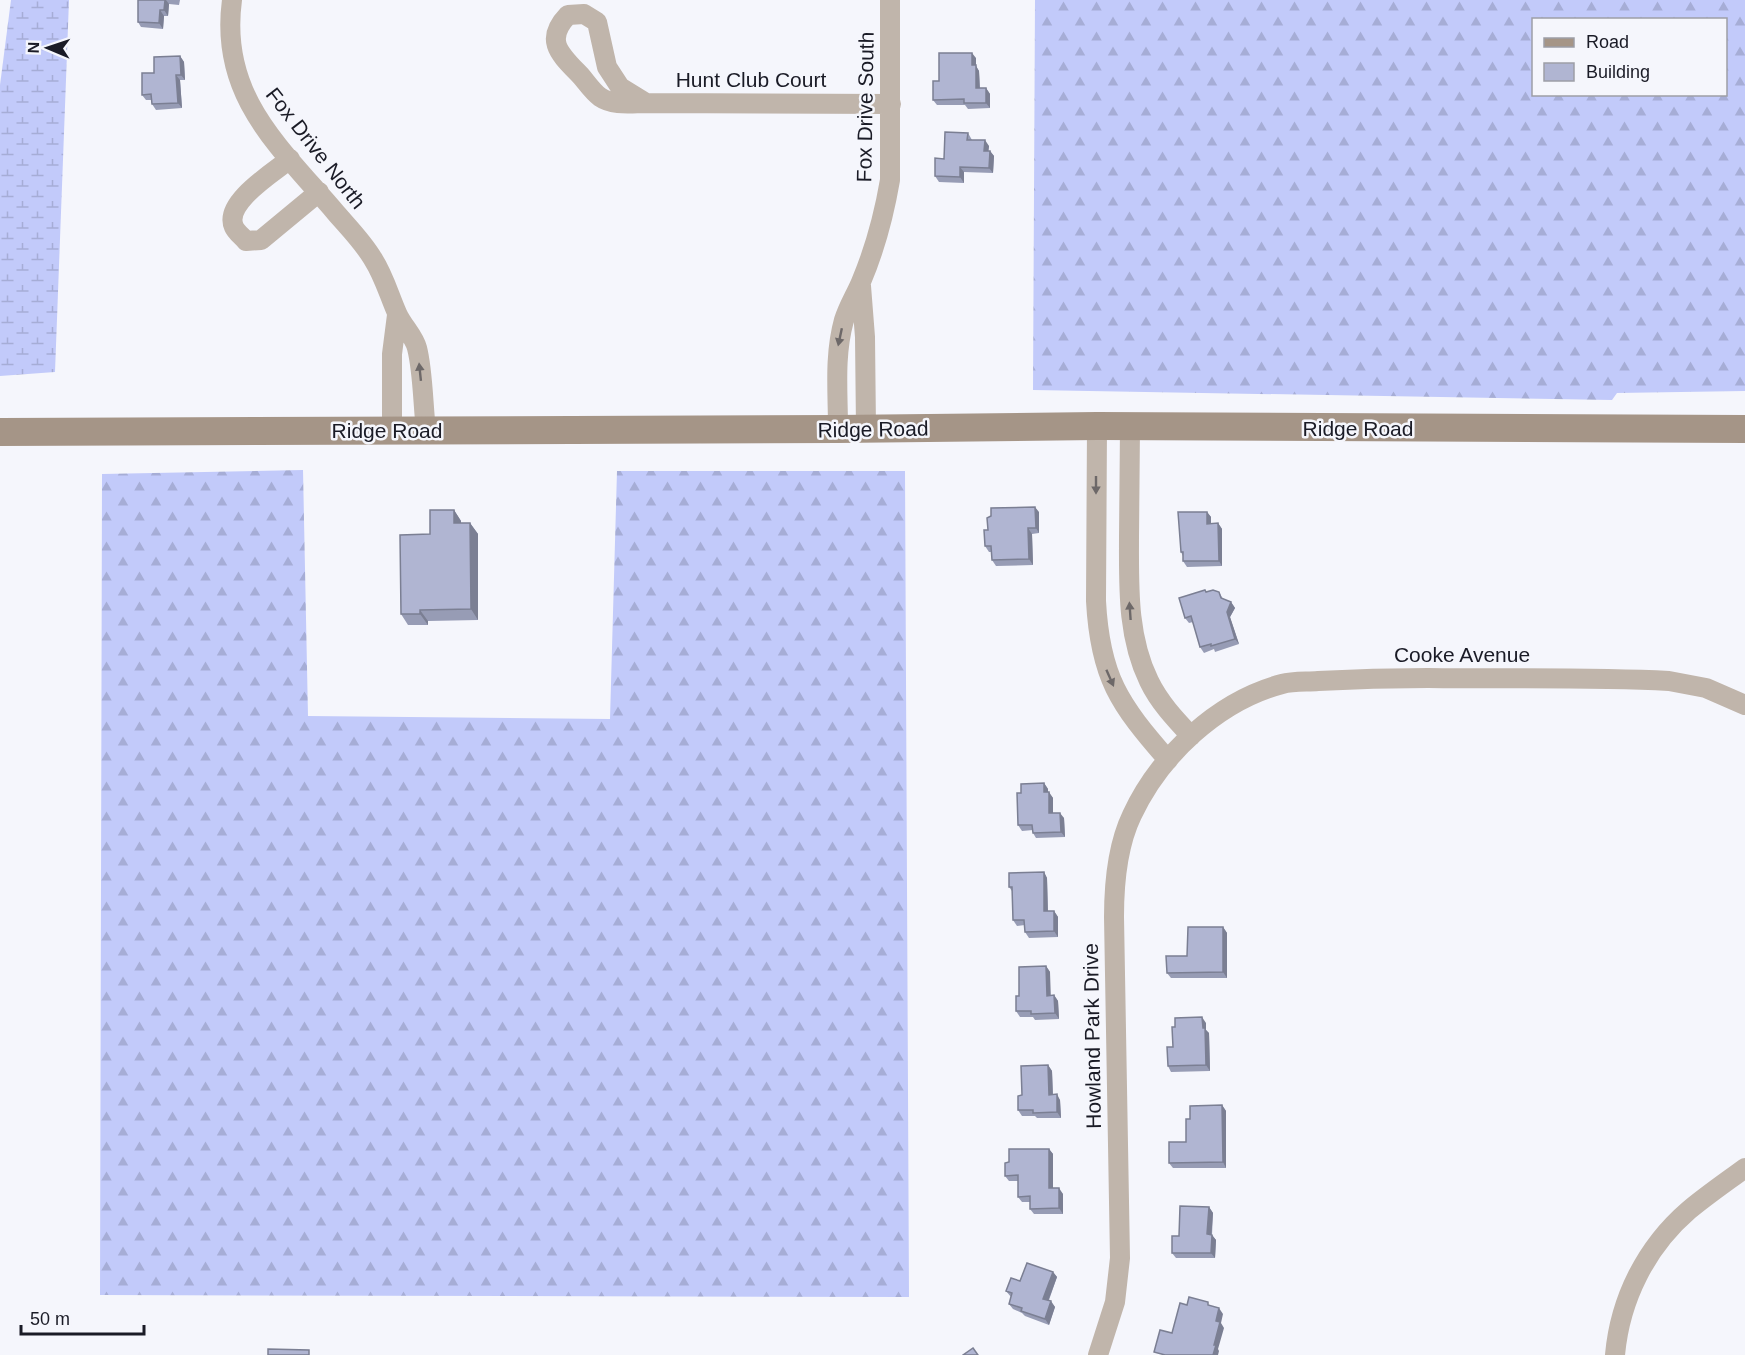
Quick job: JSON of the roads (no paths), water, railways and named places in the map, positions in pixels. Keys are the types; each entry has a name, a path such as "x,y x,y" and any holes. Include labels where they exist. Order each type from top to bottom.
{"street":[{"name":"Fox Drive North","path":"232,0 230,37 238,81 256,117 362,243 386,283 397,315 417,346 426,430"},
{"name":"Fox Drive South","path":"838,429 837,353 845,317 877,240 886,207 890,180 890,0"},
{"name":"Hunt Club Court","path":"646,103 620,87 607,67 597,22 584,14 568,15 558,26 556,41 561,55 601,98 618,103 891,104"},
{"path":"290,159 239,200 232,213 234,228 246,241 261,240 319,192"},
{"name":"Fox Drive South","path":"861,283 865,337 866,429"},
{"name":"Fox Drive North","path":"392,430 392,354 397,315"},
{"path":"1097,426 1096,601 1097,623 1105,668 1134,721 1168,760"},
{"name":"Ridge Road","path":"0,432 1097,426 1745,429"},
{"path":"1130,427 1129,591 1131,626 1138,654 1149,682 1166,708 1191,736"},
{"name":"Cooke Avenue","path":"1191,736 1223,711 1253,694 1284,684 1366,678 1669,681 1706,688 1745,705"},
{"name":"Howland Park Drive","path":"1098,1355 1115,1302 1120,1258 1114,917 1117,865 1131,815 1146,789 1168,760 1191,736"},
{"path":"1615,1355 1624,1305 1637,1275 1652,1250 1689,1210 1745,1168"}]}
